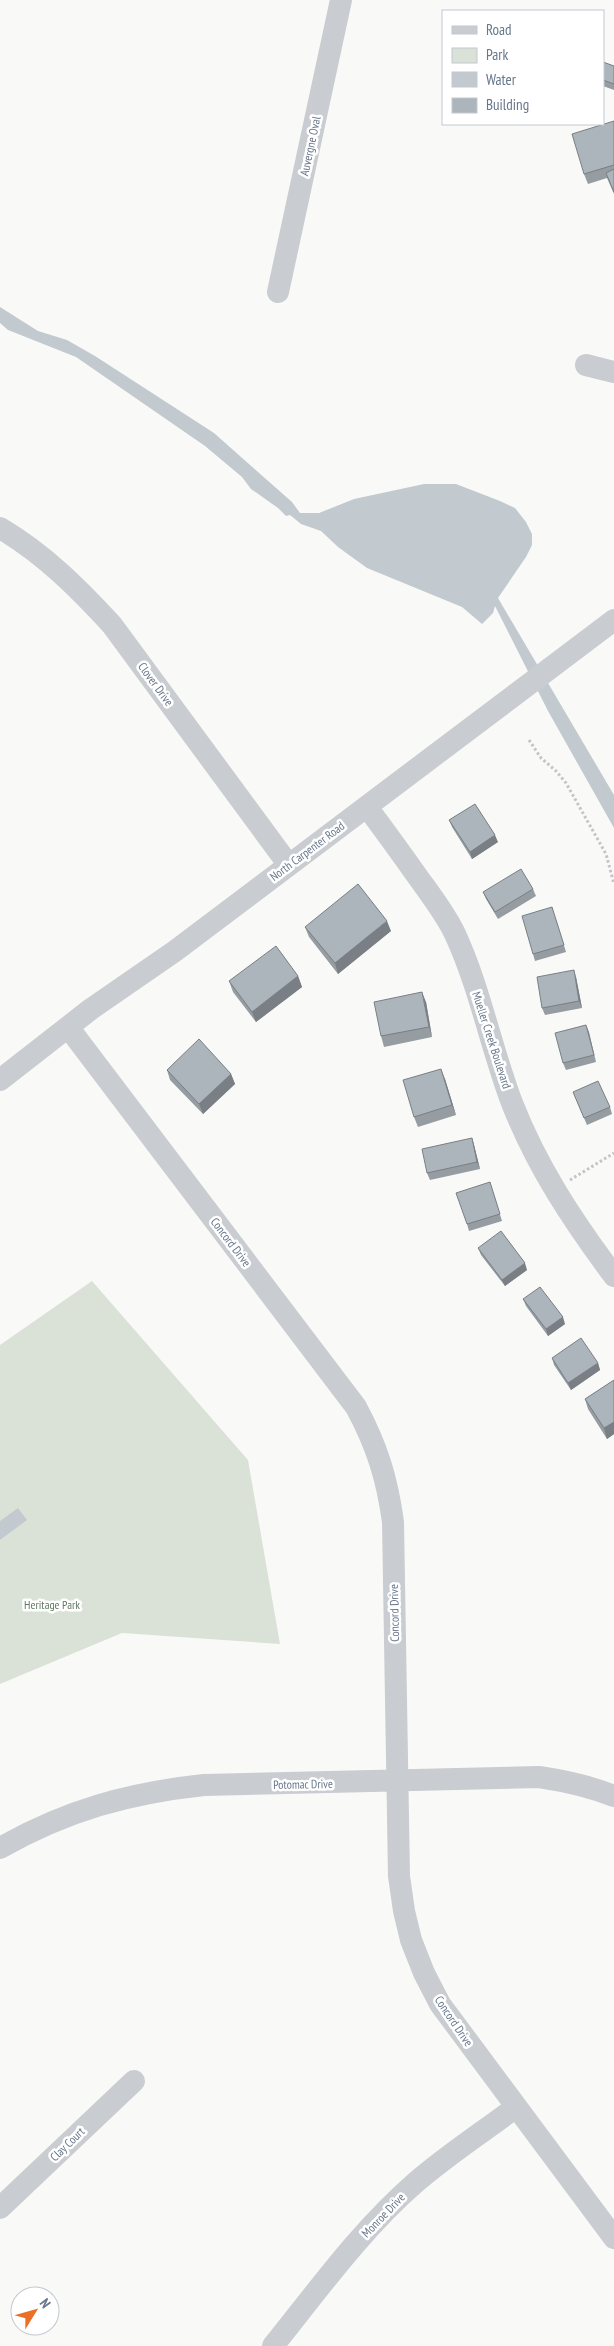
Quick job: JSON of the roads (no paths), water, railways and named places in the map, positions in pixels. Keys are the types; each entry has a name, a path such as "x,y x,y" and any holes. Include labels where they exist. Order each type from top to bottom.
{"street":[{"name":"Auvergne Oval","path":"278,292 341,0"},
{"path":"586,365 614,372"},
{"name":"Clover Drive","path":"0,528 49,562 82,592 112,625 288,864"},
{"name":"North Carpenter Road","path":"0,1080 68,1027 367,807 614,620"},
{"name":"Mueller Creek Boulevard","path":"367,807 442,910 455,934 512,1102 529,1144 553,1189 614,1276"},
{"name":"Concord Drive","path":"68,1027 356,1407 372,1437 387,1484 393,1522 399,1876 404,1911 411,1940 424,1973 440,2004 614,2238"},
{"name":"Potomac Drive","path":"0,1848 31,1830 67,1815 112,1800 158,1790 204,1785 397,1782 539,1777 566,1780 592,1787 614,1796"},
{"name":"Clay Court","path":"0,2208 134,2080"},
{"name":"Monroe Drive","path":"273,2346 350,2249 378,2218 416,2182 516,2107"}],"water":[{"path":"0,307 38,331 67,340 95,356 214,433 292,502 300,513 319,513 354,499 424,484 456,484 515,508 526,522 532,534 532,545 498,598 614,795 614,828 548,711 495,606 493,613 482,624 462,607 367,568 338,547 321,531 301,524 290,515 286,516 251,489 242,477 205,446 76,357 8,330 0,323"},
{"path":"18,1508 27,1520 0,1540 0,1521"}],"park label":[{"name":"Heritage Park","path":"52,1604"}]}
